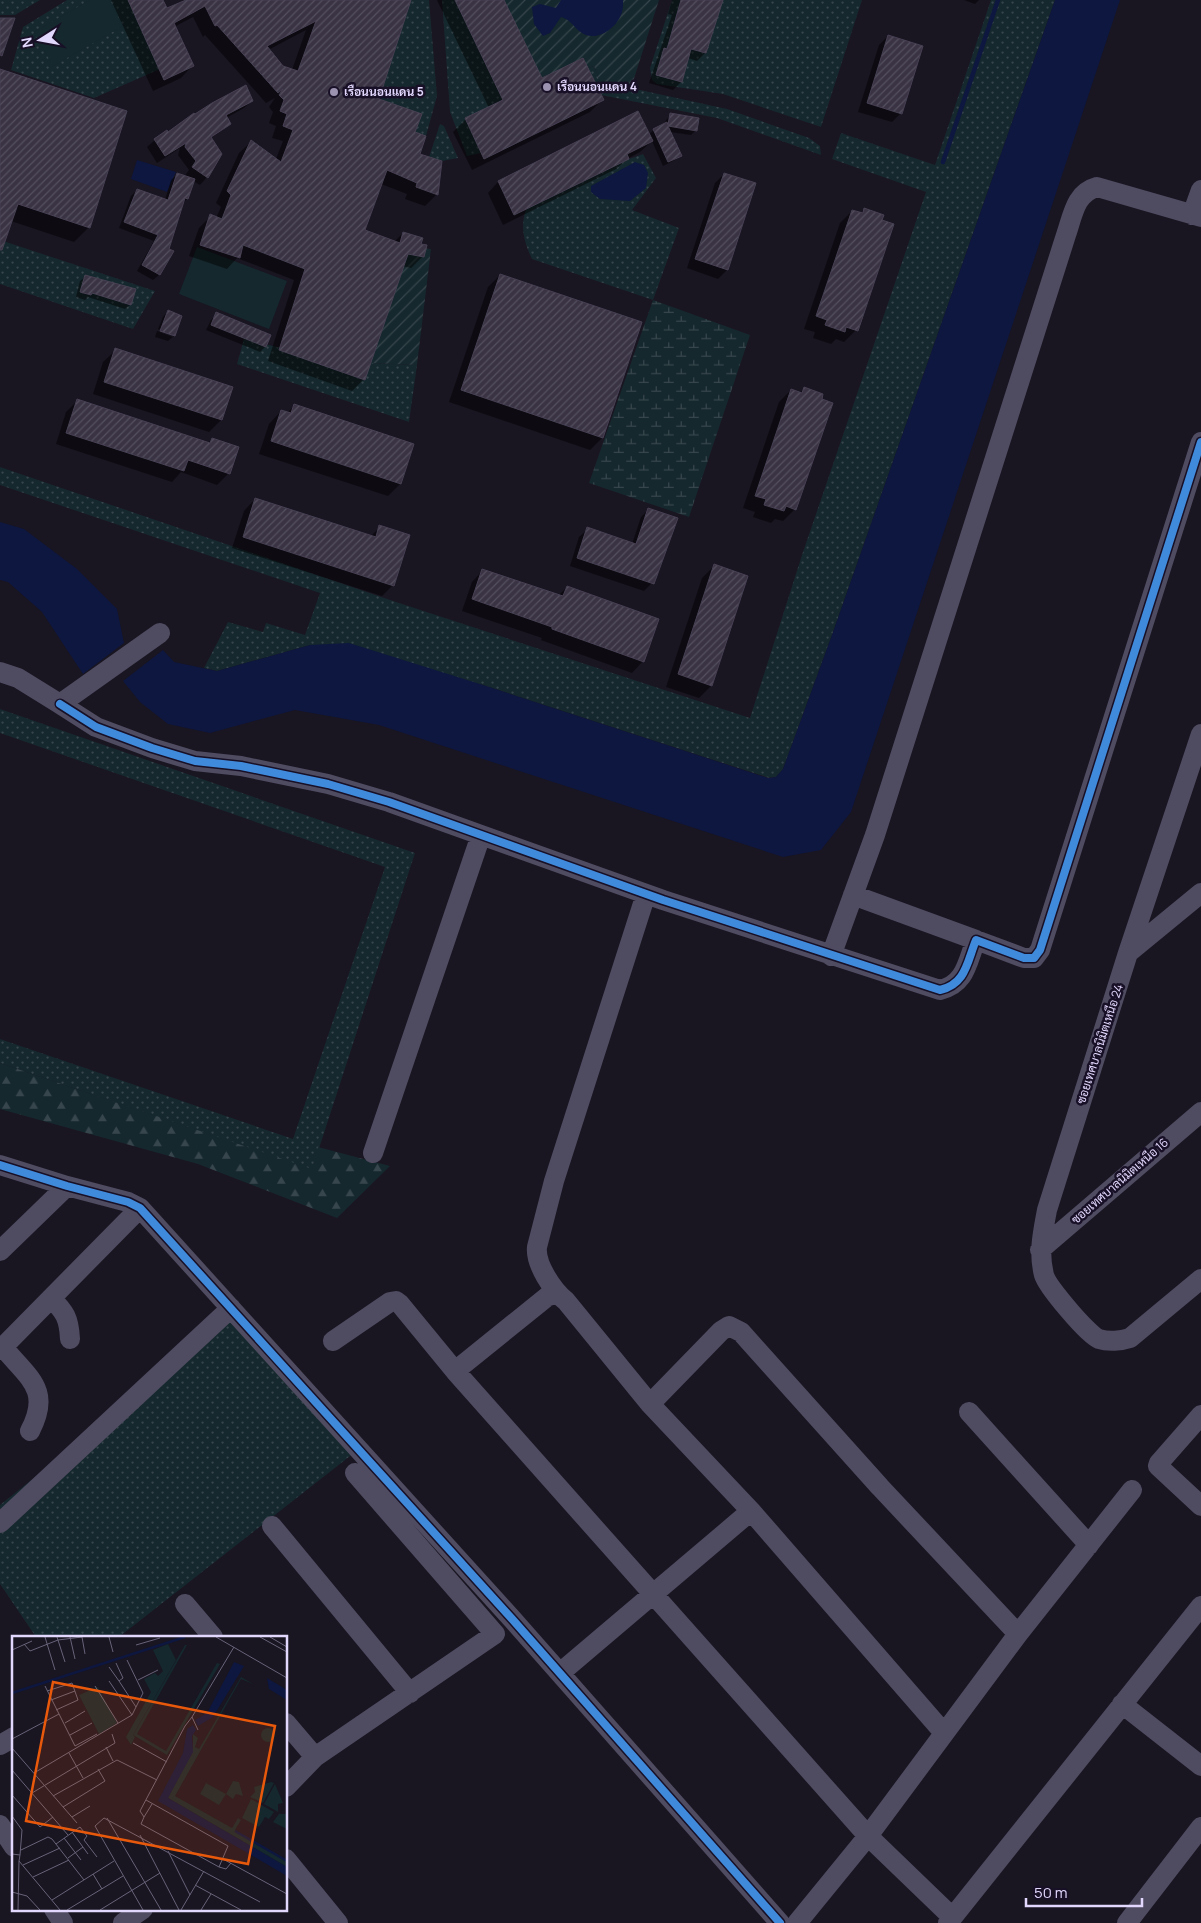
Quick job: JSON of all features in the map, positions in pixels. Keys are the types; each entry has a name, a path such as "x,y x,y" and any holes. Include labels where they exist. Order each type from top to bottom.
{"street":[{"path":"831,956 875,835 1080,196 1088,190 1097,187 1197,216 1201,190"},
{"path":"853,896 1024,958 1034,958 1040,950 1201,442"},
{"path":"60,704 160,633"},
{"path":"0,672 18,678 96,727 152,748 195,761 241,766 328,784 389,802 646,894 831,956 940,990 955,985 960,980 976,940"},
{"name":"ซอยเทศบาลนิมิตเหนือ 24","path":"1201,734 1128,953 1047,1210 1040,1250 1044,1277 1078,1322 1099,1339 1121,1341 1130,1338 1201,1279"},
{"path":"372,1153 481,835"},
{"path":"1128,953 1201,893"},
{"path":"646,894 566,1145 536,1255 538,1261 557,1294 566,1301 650,1404 751,1511 944,1733"},
{"name":"ซอยเทศบาลนิมิตเหนือ 16","path":"1040,1250 1201,1112"},
{"path":"0,1165 67,1186 128,1202 140,1208 560,1672 780,1923"},
{"path":"0,1251 67,1186"},
{"path":"30,1431 38,1416 40,1396 36,1386 1,1348 140,1208"},
{"path":"456,1371 548,1296 557,1294"},
{"path":"51,1298 65,1314 69,1324 70,1339"},
{"path":"333,1341 390,1302 396,1301 400,1304 456,1371 868,1836 950,1920 1201,1606"},
{"path":"0,1523 231,1308"},
{"path":"650,1404 721,1331 729,1326 735,1327 880,1487 1018,1634"},
{"path":"969,1412 1089,1546"},
{"path":"1201,1415 1158,1466 1201,1506"},
{"path":"288,1786 315,1757 495,1634 355,1473"},
{"path":"797,1923 868,1836 1018,1634 1132,1490"},
{"path":"560,1672 751,1511"},
{"path":"272,1526 410,1693"},
{"path":"184,1604 212,1636"},
{"path":"1122,1704 1201,1766"},
{"path":"288,1725 315,1757"},
{"path":"0,1745 12,1738"},
{"path":"0,1825 12,1844"},
{"path":"1127,1923 1201,1827"},
{"path":"288,1861 338,1923"},
{"path":"55,1910 63,1923"},
{"path":"123,1923 142,1910"}],"green space":[{"path":"0,0 40,0 15,15 0,15"},
{"path":"67,0 128,0 160,69 94,98 11,70 23,27"},
{"path":"90,0 109,0 123,26 53,66 34,32"},
{"path":"411,0 429,0 437,96 426,136 415,133 422,114 379,99"},
{"path":"442,0 455,0 503,100 465,118 481,153 467,156 450,112"},
{"path":"504,0 659,0 631,88 601,84 594,66 588,68 583,58 542,78"},
{"path":"672,0 862,0 821,127 723,94 657,84 652,80 650,68"},
{"path":"991,0 1055,0 832,635 783,769 776,777 769,778 483,685 310,645 217,671 204,668 228,622 263,632 266,623 305,635 320,593 0,485 0,467 396,602 750,718 802,555 926,192 832,159 841,133 935,165"},
{"path":"594,66 601,84 631,88 727,109 809,138 820,146 821,155 717,118 601,95 588,68"},
{"path":"440,124 444,126 458,158 442,161 429,157"},
{"path":"643,154 656,178 632,210 679,228 653,300 532,259 524,234 523,222 526,209"},
{"path":"0,240 155,291 133,329 0,284"},
{"path":"197,247 287,281 269,329 179,294"},
{"path":"410,247 431,249 417,365 371,363"},
{"path":"653,300 750,335 689,517 589,483"},
{"path":"244,339 365,368 371,363 417,365 409,422 237,364"},
{"path":"0,709 415,853 312,1170 0,1063 0,1039 293,1139 385,867 0,733"},
{"path":"0,1063 312,1169 318,1147 390,1166 337,1218 198,1164 0,1109"},
{"path":"231,1320 354,1453 120,1636 35,1636 0,1584 0,1505"}],"water":[{"path":"561,0 623,0 623,9 613,27 603,34 586,35 561,17 550,33 543,36 534,24 532,7 540,4 556,8"},
{"path":"1055,0 1120,0 851,812 821,850 783,857 379,725 295,710 210,733 168,724 140,702 123,681 163,650 174,662 217,671 310,645 349,643 768,778 776,777 783,769 832,635"},
{"path":"137,160 176,172 167,192 131,179"},
{"path":"635,162 644,165 648,173 646,188 630,201 600,199 591,192 591,186"},
{"path":"0,522 24,529 77,569 117,609 124,643 83,674 42,612 8,582 0,580"}],"building":[{"path":"128,0 163,0 167,8 186,0 411,0 379,99 422,114 415,132 426,136 420,154 442,161 438,195 416,187 417,183 387,170 365,230 400,243 403,232 423,238 421,244 427,245 424,257 408,254 365,380 279,350 305,269 243,245 240,258 200,245 210,214 222,219 231,195 227,191 251,140 281,162 293,130 283,126 287,114 280,111 284,100 279,95 283,89 278,93 217,25 215,26 205,6 174,23 194,66 164,80","holes":["316,21 298,71 283,66 267,46"]},
{"name":"เรือนนอนแดน 4","path":"455,0 504,0 542,78 583,58 604,100 484,159 465,118 503,100"},
{"path":"681,0 723,0 706,53 691,49 682,82 656,75 664,48 667,49"},
{"path":"0,18 15,18 2,56 0,55"},
{"path":"888,35 923,46 902,114 867,103"},
{"path":"0,69 127,111 90,228 18,204 2,250 0,250"},
{"path":"246,85 253,101 226,115 231,124 211,137 222,154 208,178 192,167 196,161 185,147 186,143 165,156 154,139 167,130 168,132 194,113"},
{"path":"638,111 653,141 627,154 629,159 514,215 498,181"},
{"path":"670,113 699,118 697,131 668,126 682,156 668,162 653,129 667,122 668,125"},
{"path":"177,173 195,179 188,199 185,198 169,249 174,251 160,275 142,265 158,235 124,222 137,189 168,200"},
{"path":"724,173 756,183 728,270 695,259"},
{"path":"864,208 884,215 882,220 894,224 858,331 846,327 845,332 825,325 827,320 816,316 852,210 863,213"},
{"path":"500,274 642,322 603,438 461,390"},
{"path":"85,275 136,289 131,305 92,293 91,295 80,292"},
{"path":"168,310 182,316 175,336 160,331"},
{"path":"216,312 271,335 266,347 211,325"},
{"path":"115,348 233,387 222,420 104,382"},
{"path":"804,387 823,394 822,399 833,403 796,510 786,506 784,511 764,505 766,499 755,496 791,389 802,393"},
{"path":"77,399 210,443 212,438 239,447 230,474 188,460 184,471 66,433"},
{"path":"294,404 414,444 401,484 271,441 281,410 291,413"},
{"path":"255,498 376,537 379,525 410,535 394,586 243,537"},
{"path":"648,508 678,518 654,584 577,558 587,527 636,544"},
{"path":"714,564 748,576 712,686 678,674"},
{"path":"482,569 563,596 567,586 659,619 644,662 472,599"}],"waterway":[{"path":"943,162 998,0"}],"cycle path":[{"path":"60,704 96,727 152,748 195,761 241,766 328,784 389,802 663,900 940,990 949,987 960,977 968,964 976,940 1024,958 1034,958 1040,950 1201,442"},
{"path":"0,1165 67,1186 128,1202 140,1208 513,1620 780,1923"}],"place":[{"name":"เรือนนอนแดน 4","path":"547,87"},
{"name":"เรือนนอนแดน 5","path":"334,92"}]}
